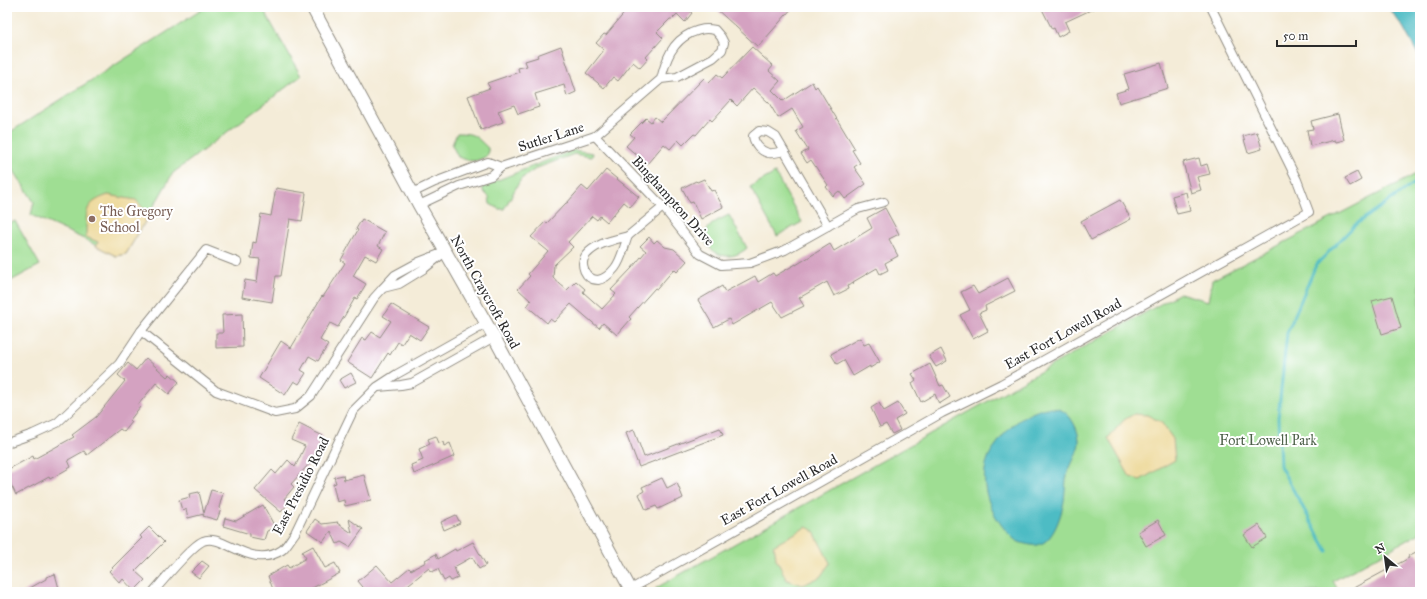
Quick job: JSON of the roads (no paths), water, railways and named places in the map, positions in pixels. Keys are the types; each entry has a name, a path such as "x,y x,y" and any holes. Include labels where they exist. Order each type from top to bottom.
{"main road":[{"name":"North Craycroft Road","path":"312,7 412,193 494,337 632,590"}],"street":[{"name":"East Fort Lowell Road","path":"632,590 942,413 1001,384 1309,212 1297,180 1211,7"},
{"name":"Sutler Lane","path":"419,205 459,186 491,176 501,167 595,136 661,79 670,53 682,38 701,28 715,30 721,37 724,43 722,50 713,58 677,77 661,79"},
{"name":"Binghampton Drive","path":"595,136 663,207 700,254 721,265 750,263 785,250 858,209 884,202"},
{"path":"784,151 828,226"},
{"name":"Sutler Lane","path":"412,193 435,182 488,162 501,167"},
{"path":"628,236 615,268 604,278 597,280 590,278 585,273 582,267 583,261 592,250 613,239 628,236 663,207"},
{"path":"7,443 33,434 57,423 119,364 141,332 206,250 237,262"},
{"path":"141,332 216,391 275,413 295,409 311,396 374,298 395,275 419,262 445,252"},
{"name":"East Presidio Road","path":"154,592 192,549 203,540 216,540 246,554 268,556 282,550 295,533 352,411 377,387 396,374 486,324"},
{"path":"377,387 412,383 494,337"}],"water":[{"path":"1388,7 1420,7 1420,58 1403,27"},
{"path":"1046,408 1059,409 1066,413 1077,430 1079,443 1077,452 1067,475 1063,507 1058,523 1050,537 1045,542 1038,545 1031,545 1014,539 1006,531 994,513 986,491 984,480 985,469 991,452 1010,428 1021,419"}],"waterway":[{"path":"1327,551 1280,466 1278,418 1287,333 1316,265 1355,225 1420,180"}],"place":[{"name":"The Gregory School","path":"92,219"}],"park label":[{"name":"Fort Lowell Park","path":"1268,440"}]}
